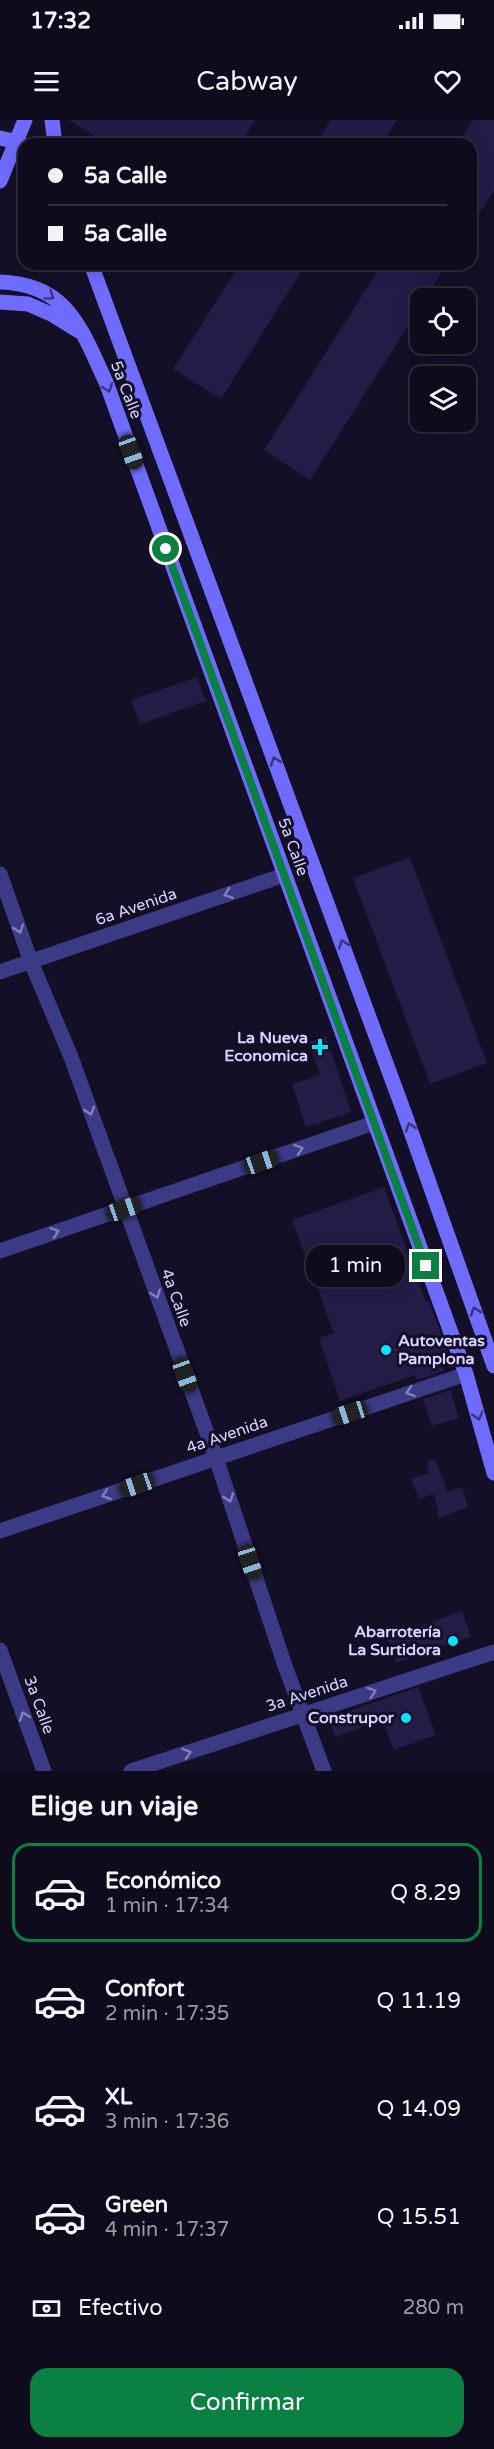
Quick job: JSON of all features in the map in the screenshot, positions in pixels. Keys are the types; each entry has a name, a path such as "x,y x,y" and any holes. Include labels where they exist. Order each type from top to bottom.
{"main road":[{"path":"22,138 25,120"},
{"path":"52,120 54,138"},
{"path":"0,138 18,143"},
{"path":"0,181 18,149"},
{"name":"5a Calle","path":"94,270 400,1101 494,1366"},
{"name":"5a Calle","path":"0,282 12,282 41,290 68,309 84,334 106,382 466,1374 494,1473"},
{"path":"0,302 28,304 53,315 84,334"}],"street":[{"name":"4a Calle","path":"0,874 31,962 71,1057 124,1209 216,1458 324,1771"},
{"name":"6a Avenida","path":"0,972 284,875"},
{"path":"0,1251 374,1123"},
{"name":"4a Avenida","path":"0,1531 466,1374"},
{"name":"3a Calle","path":"0,1650 44,1771"},
{"name":"3a Avenida","path":"131,1771 494,1652"}],"building":[{"path":"69,120 255,120 244,138 98,138"},
{"path":"331,120 397,120 386,138 320,138"},
{"path":"473,120 494,120 494,190 477,217 477,138 462,138"},
{"path":"236,270 302,270 221,399 173,369"},
{"path":"378,270 443,270 431,288 410,288 410,323 310,480 264,450"},
{"path":"197,677 206,701 140,724 131,700"},
{"path":"410,857 487,1063 430,1084 353,878"},
{"path":"326,1036 351,1112 306,1127 292,1084 320,1075 309,1042"},
{"path":"384,1187 426,1302 429,1301 452,1363 442,1366 444,1371 417,1380 415,1375 340,1401 319,1338 334,1333 292,1220"},
{"path":"450,1390 459,1418 432,1426 423,1399"},
{"path":"435,1459 448,1492 462,1487 468,1507 439,1518 434,1494 419,1499 411,1479 429,1473 427,1461"},
{"path":"462,1611 471,1637 416,1654 417,1656 396,1663 387,1638"},
{"name":"Construpor","path":"418,1687 436,1735 394,1750 382,1720 335,1737 328,1718"}],"place":[{"name":"La Nueva Economica","path":"320,1047"},
{"name":"Autoventas Pamplona","path":"386,1350"},
{"name":"Abarrotería La Surtidora","path":"453,1641"},
{"name":"Construpor","path":"406,1718"}],"route":[{"path":"166,549 426,1266"}]}
